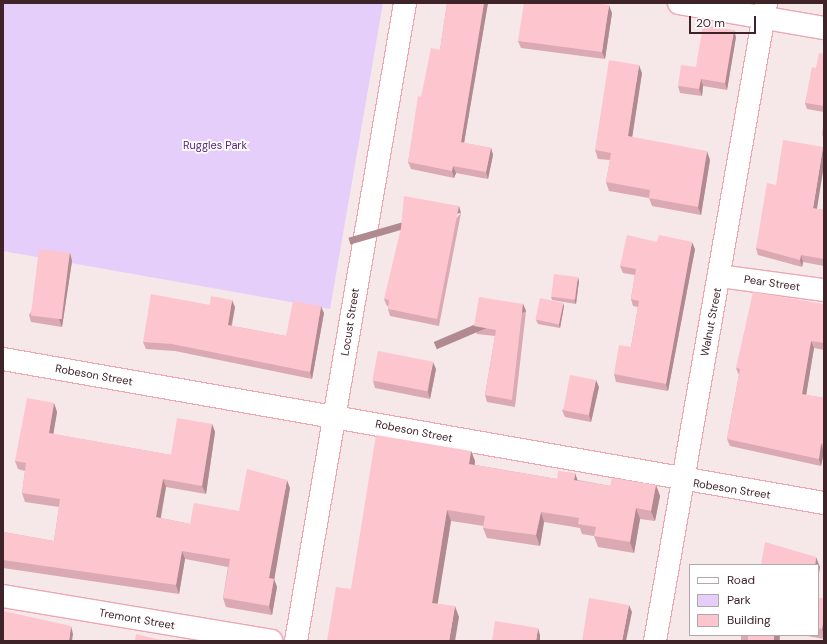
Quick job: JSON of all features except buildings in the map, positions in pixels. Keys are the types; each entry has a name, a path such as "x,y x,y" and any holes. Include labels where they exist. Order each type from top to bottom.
{"street":[{"name":"Locust Street","path":"296,641 405,3"},
{"path":"679,3 765,11 824,28"},
{"name":"Walnut Street","path":"655,641 682,480 720,276 765,11"},
{"name":"Pear Street","path":"720,276 824,290"},
{"name":"Robeson Street","path":"3,359 335,416 682,480 824,503"},
{"name":"Tremont Street","path":"3,596 271,641"}],"green space":[{"name":"Ruggles Park","path":"3,3 383,3 330,309 3,251"}]}
